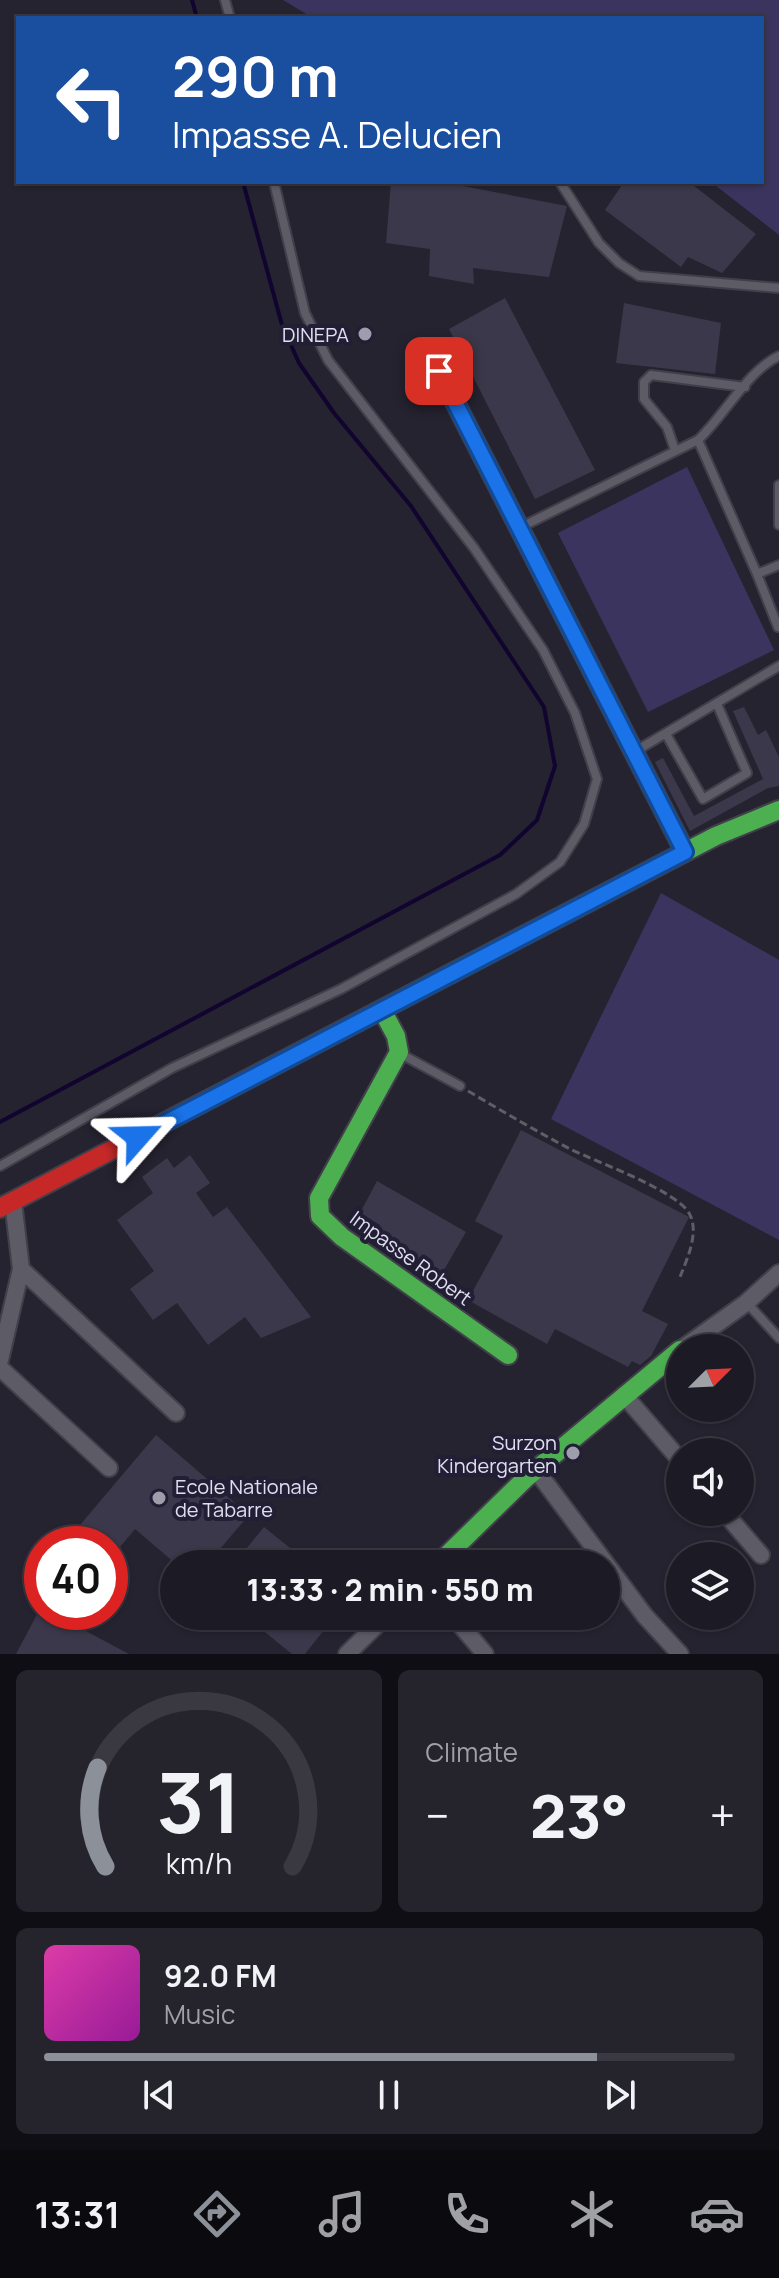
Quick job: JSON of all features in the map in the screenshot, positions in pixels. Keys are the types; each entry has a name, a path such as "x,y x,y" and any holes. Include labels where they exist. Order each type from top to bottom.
{"street":[{"path":"439,371 685,852"},
{"path":"0,1360 21,1269 7,1205 685,852 779,810"},
{"path":"382,1010 396,1036 399,1052"},
{"name":"Impasse Robert","path":"399,1052 319,1198 320,1216 342,1237 508,1355"},
{"path":"21,1269 176,1413"},
{"path":"703,1334 746,1303 779,1273"},
{"path":"453,1550 536,1470 666,1362"},
{"path":"0,1368 109,1468"},
{"path":"624,1395 666,1444"},
{"path":"536,1470 645,1616 680,1654"},
{"path":"736,1526 761,1555"},
{"path":"347,1654 372,1630"},
{"path":"465,1630 485,1654"}],"lane":[{"path":"0,1166 172,1068 341,989 516,894 560,862 584,824 597,779 575,713 543,650 474,548 328,360 305,313 274,184"},
{"path":"561,184 599,243 619,263 639,276 779,288"},
{"path":"519,529 698,440 721,419 766,361 779,356"},
{"path":"675,450 667,427 644,399 644,382 651,375 745,387"},
{"path":"698,440 778,627"},
{"path":"779,485 779,525"},
{"path":"757,574 779,565"},
{"path":"633,753 779,666"},
{"path":"666,734 703,799 747,773 717,704"},
{"path":"399,1052 460,1086"},
{"path":"746,1303 779,1338"}],"path":[{"path":"460,1086 568,1147 674,1198 690,1214 693,1230 690,1251 680,1277"}],"shaded area":[{"path":"283,0 779,0 779,235 714,184 764,184 764,16 310,16"},
{"path":"687,467 774,650 648,712 558,533"},
{"path":"661,893 779,960 779,1240 551,1119"}],"building":[{"path":"391,184 452,184 567,206 549,277 473,268 474,284 429,276 430,249 386,243"},
{"path":"623,184 692,184 756,234 722,273 688,257 681,267 605,210"},
{"path":"505,298 595,470 535,499 449,329"},
{"path":"624,303 721,323 715,374 616,363"},
{"path":"744,707 758,735 766,730 779,757 779,786 768,788 690,831 655,762 663,758 694,816 763,779 733,711"},
{"path":"521,1130 689,1217 642,1311 668,1324 651,1356 640,1365 632,1361 628,1367 555,1329 547,1344 468,1300 503,1236 475,1221"},
{"path":"190,1155 210,1183 196,1193 213,1217 227,1207 311,1317 261,1338 245,1317 208,1345 177,1303 153,1320 130,1289 154,1271 117,1220 153,1193 142,1177 167,1158 174,1168"},
{"path":"377,1181 466,1232 441,1275 374,1236 380,1225 360,1213"},
{"path":"156,1435 249,1515 219,1550 160,1550 135,1529 128,1537 128,1526 79,1526"},
{"path":"264,1527 293,1550 245,1550"},
{"path":"29,1630 84,1630 129,1654 16,1654"},
{"path":"262,1630 324,1630 305,1654 292,1654"}],"waterway":[{"path":"192,0 196,16"},
{"path":"0,1122 500,855 537,820 555,766 544,707 411,506 334,413 299,363 282,325 244,184"}],"traffic: fast":[{"path":"452,973 716,836 779,810"},
{"path":"382,1010 396,1036 399,1052 319,1198 320,1216 342,1237 508,1355"},
{"path":"452,1550 526,1478 666,1362"}],"traffic: slow":[{"path":"439,371 685,852"}],"traffic: jam":[{"path":"0,1208 452,973"}],"place":[{"name":"DINEPA","path":"365,334"},
{"name":"Surzon Kindergarten","path":"573,1453"},
{"name":"Ecole Nationale de Tabarre","path":"159,1498"}],"route":[{"path":"138,1137 178,1119 685,852 439,371"}]}
